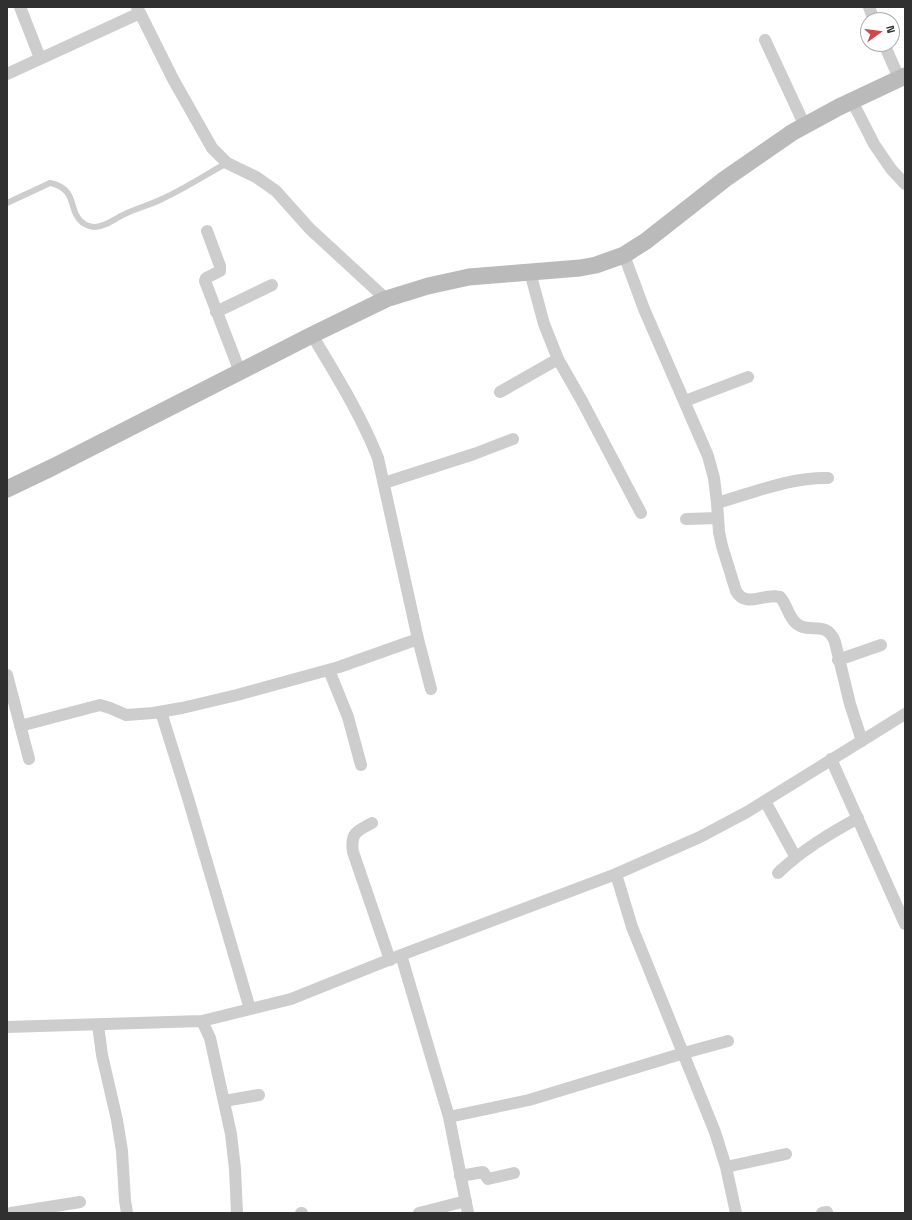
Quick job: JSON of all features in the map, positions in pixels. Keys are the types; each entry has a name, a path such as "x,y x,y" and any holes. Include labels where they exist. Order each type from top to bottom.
{"main road":[{"path":"7,489 386,299 428,286 469,277 556,270 596,265 624,255 646,241 725,179 770,147 852,101 902,77"}],"street":[{"path":"20,7 40,58"},
{"path":"7,74 40,58 79,42 138,10 173,79 212,148 227,163 256,177 276,191 310,229 386,299"},
{"path":"765,40 805,126"},
{"path":"888,52 902,77"},
{"path":"852,101 874,144 891,169 905,184"},
{"path":"207,231 220,266 220,271 206,278 205,281 240,372"},
{"path":"624,255 644,309 708,456 714,478 722,546 736,591 742,598 750,600 774,595 780,597 796,624 821,629 829,633 835,642 838,660 862,741"},
{"path":"530,272 544,324 558,360 582,401 641,513"},
{"path":"216,312 272,285"},
{"path":"312,335 355,408 370,437 378,458 418,639 431,689"},
{"path":"500,392 558,360"},
{"path":"685,401 748,377"},
{"path":"384,483 474,454 513,439"},
{"path":"717,503 798,480 828,478"},
{"path":"686,519 718,518"},
{"path":"20,726 100,705 126,715 161,712 237,695 329,670 418,639"},
{"path":"838,660 880,645"},
{"path":"329,670 348,717 361,765"},
{"path":"7,675 29,759"},
{"path":"161,712 250,1009"},
{"path":"7,1027 202,1021 291,999 401,955 616,874 700,837 748,812 905,714"},
{"path":"832,759 905,924"},
{"path":"765,801 795,856"},
{"path":"778,872 795,856 821,838 858,818"},
{"path":"372,823 354,835 352,842 353,852 390,960"},
{"path":"616,874 632,927 715,1132 726,1167 736,1213"},
{"path":"401,955 449,1117 467,1207 419,1213"},
{"path":"202,1021 210,1038 231,1134 238,1213"},
{"path":"98,1025 102,1055 122,1151 124,1200 127,1213"},
{"path":"449,1117 529,1100 728,1041"},
{"path":"224,1101 259,1095"},
{"path":"726,1167 786,1154"},
{"path":"460,1176 483,1172 488,1179 514,1173"},
{"path":"11,1213 80,1202"}],"lane":[{"path":"7,204 50,183 56,184 63,188 71,198 76,214 83,224 94,227 108,224 124,214 163,199 227,163"}]}
